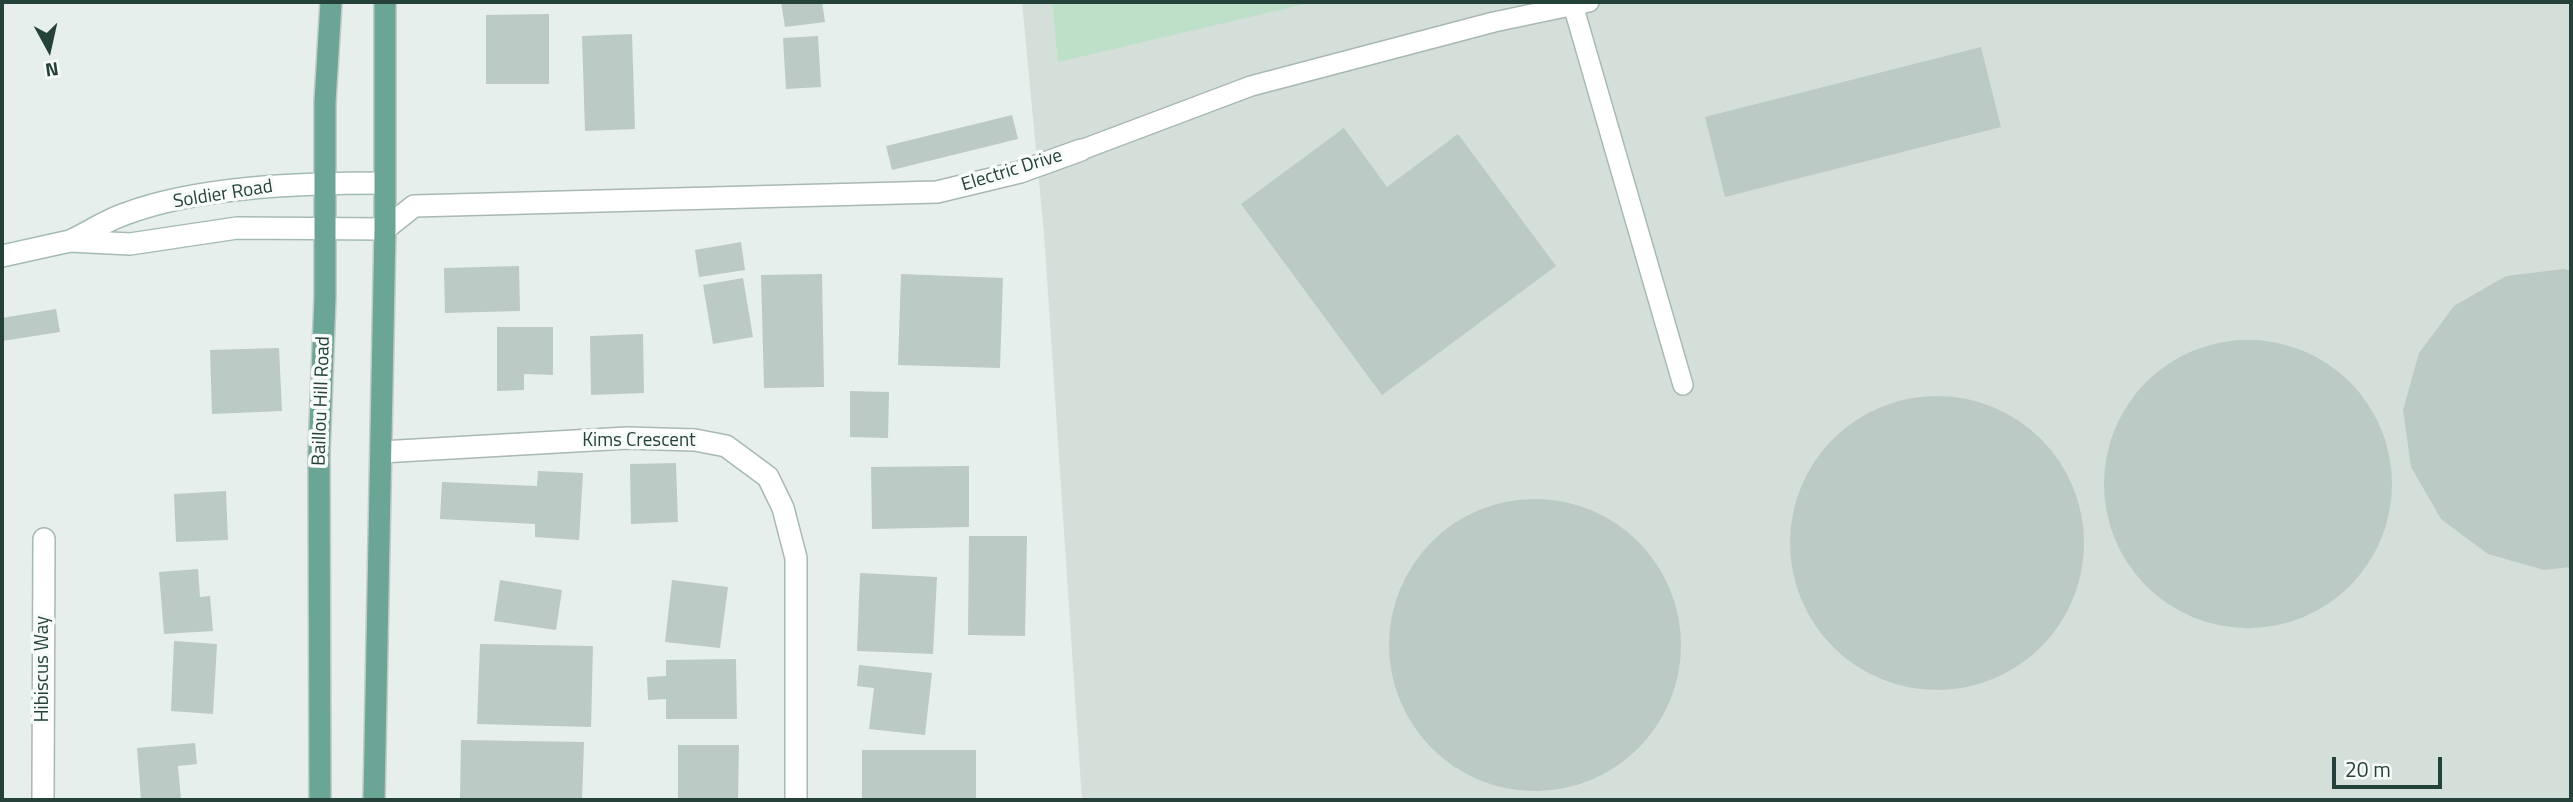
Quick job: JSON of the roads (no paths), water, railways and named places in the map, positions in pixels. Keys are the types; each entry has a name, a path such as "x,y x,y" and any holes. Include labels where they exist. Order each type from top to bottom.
{"main road":[{"name":"Baillou Hill Road","path":"320,800 319,453 327,183 326,102 331,2"},
{"path":"374,800 385,229 385,2"}],"street":[{"name":"Electric Drive","path":"414,206 937,192 1020,172 1081,150"},
{"name":"Soldier Road","path":"2,256 71,241 125,214 180,200 267,187 384,183"},
{"path":"384,183 414,206 385,229"},
{"name":"Soldier Road","path":"71,241 130,244 237,228 385,229"},
{"name":"Kims Crescent","path":"381,452 627,438 695,440 726,446 768,477 783,508 796,558 796,800"},
{"name":"Hibiscus Way","path":"43,800 44,539"}],"lane":[{"name":"Electric Drive","path":"1081,150 1251,86 1494,22 1581,3"},
{"path":"1581,3 1683,385"}]}
